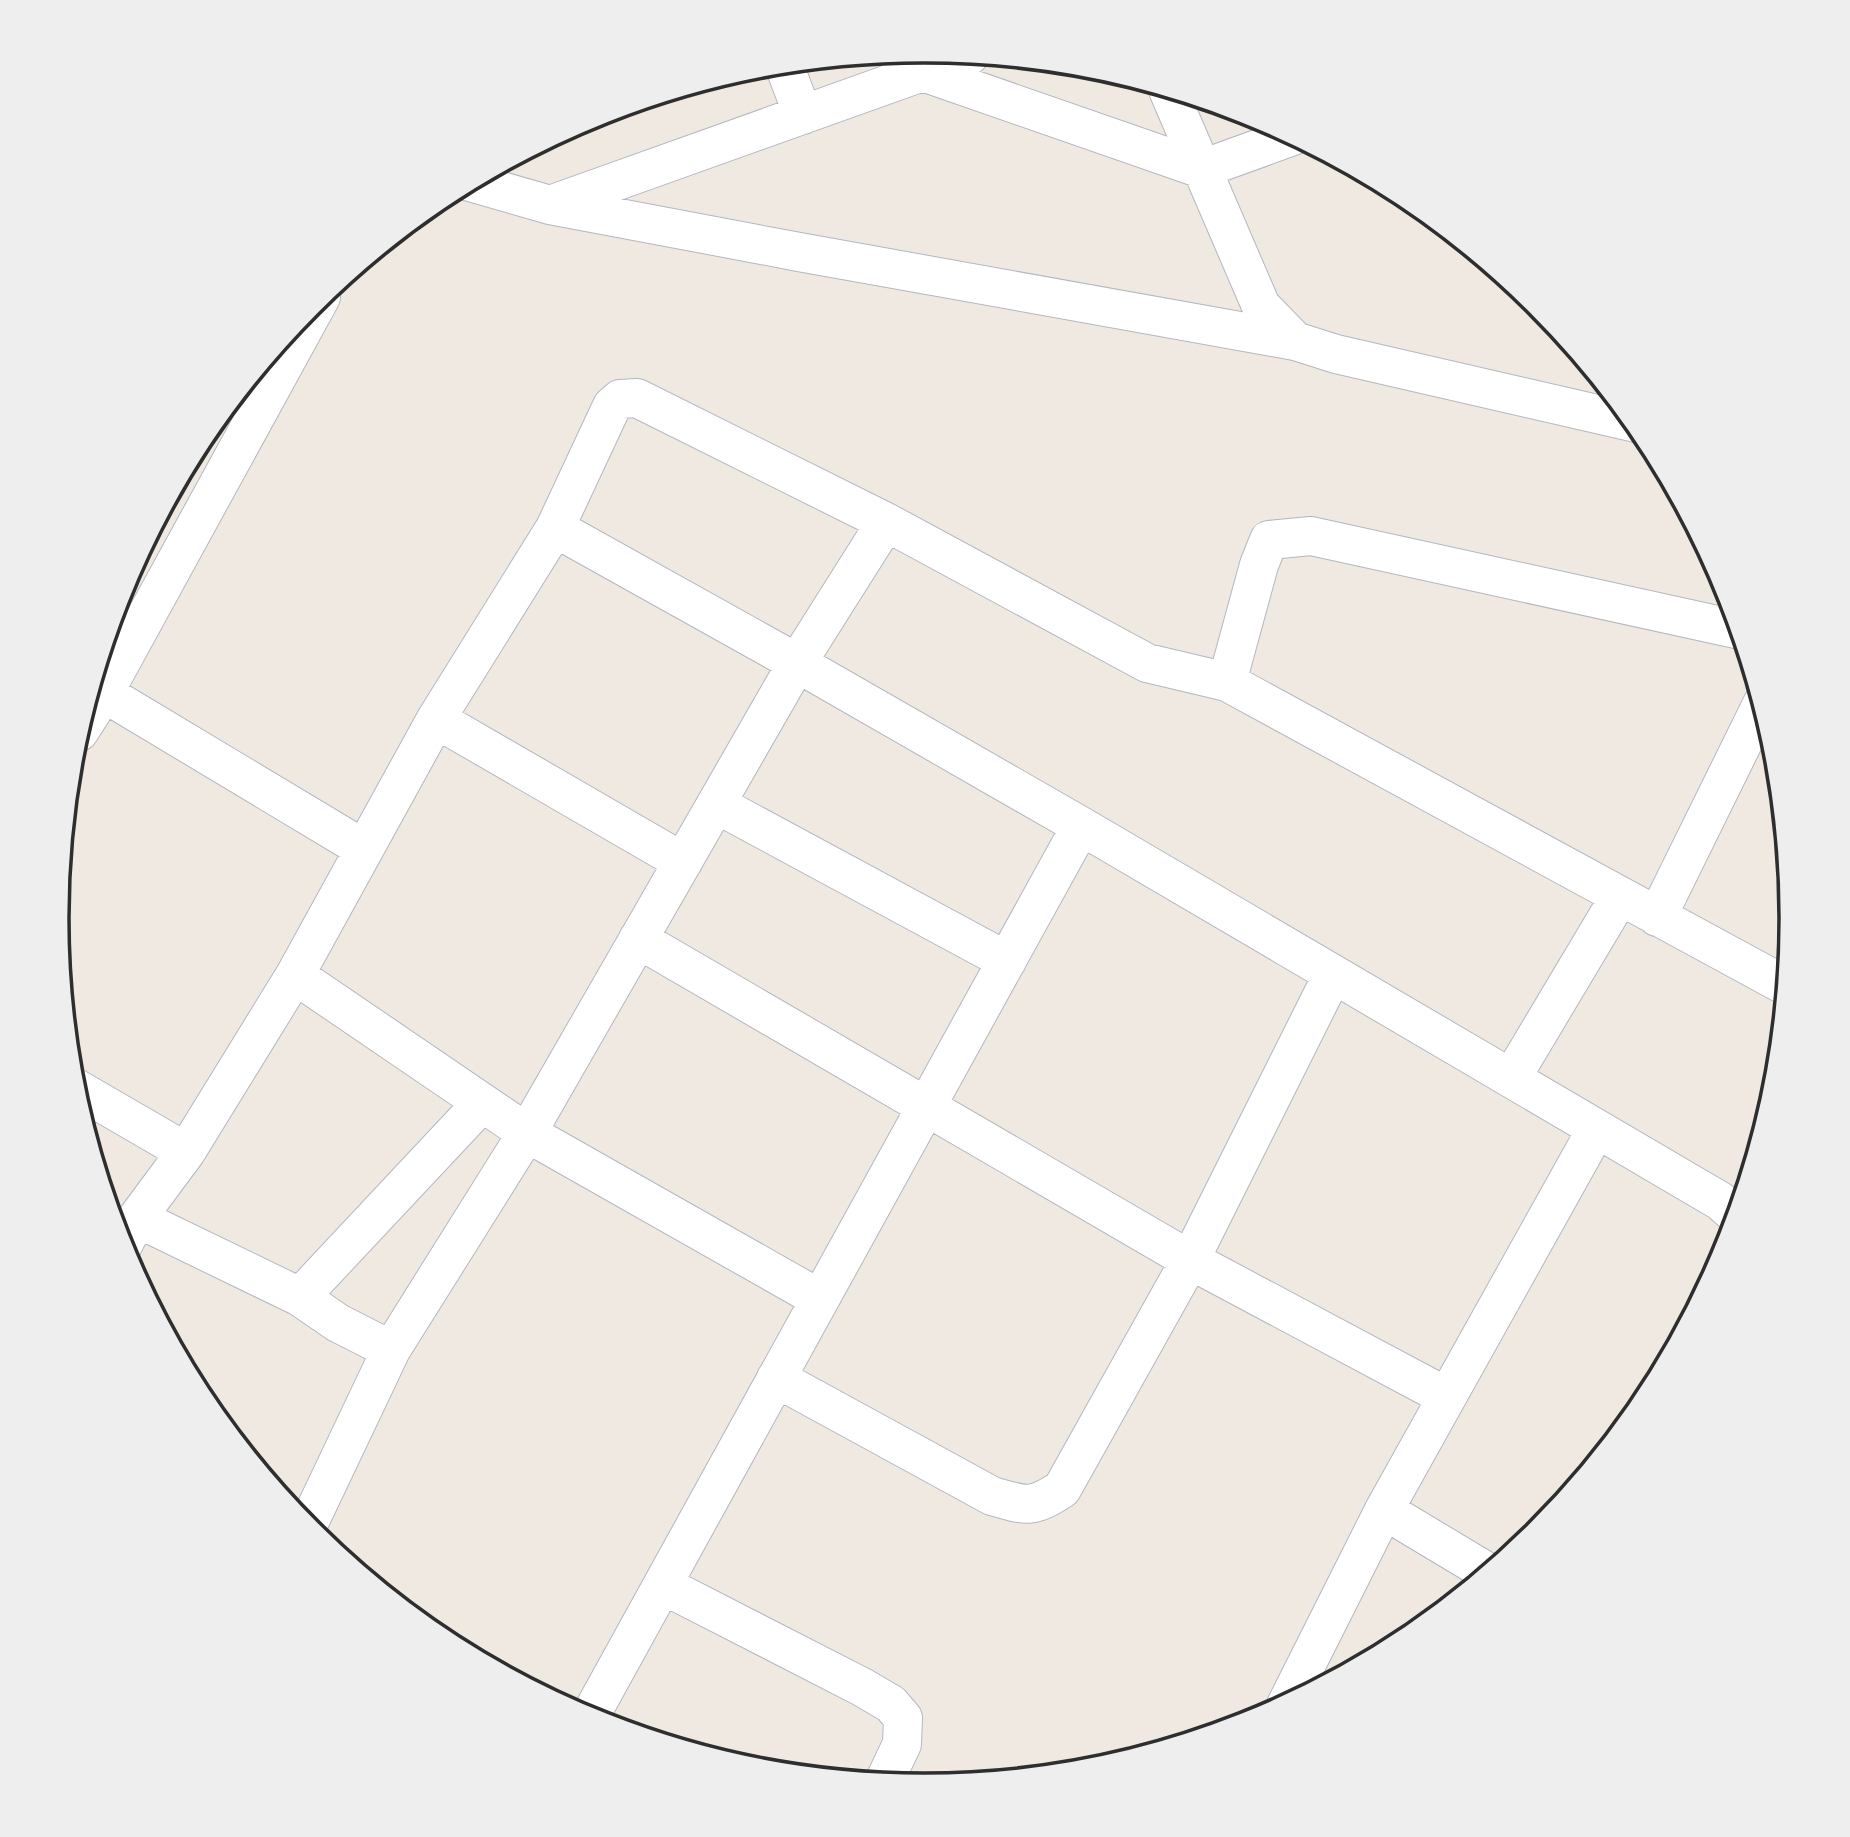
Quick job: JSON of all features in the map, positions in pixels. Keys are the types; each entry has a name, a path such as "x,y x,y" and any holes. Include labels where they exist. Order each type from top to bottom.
{"street":[{"path":"550,205 946,64"},
{"path":"923,72 1202,170 1280,141"},
{"path":"787,74 803,115"},
{"path":"1172,100 1261,306 1295,341"},
{"path":"484,186 550,205 1295,341 1336,354 1619,419"},
{"path":"98,703 300,335"},
{"path":"129,1231 186,1152 295,975 436,719 555,528 612,406 620,399 637,398 886,522 1147,663 1227,682 1778,982"},
{"path":"313,1515 391,1350 527,1133 797,663 886,522"},
{"path":"555,528 797,663 1081,827 1512,1077 1596,1130 1720,1200 1729,1209"},
{"path":"1227,682 1264,552 1269,540 1283,538 1311,536 1729,628"},
{"path":"104,693 365,849"},
{"path":"1657,917 1756,717"},
{"path":"436,719 683,862"},
{"path":"716,804 1007,961"},
{"path":"595,1708 1081,827"},
{"path":"1512,1077 1620,896"},
{"path":"638,939 1190,1260 1447,1397"},
{"path":"776,1378 992,1496 1024,1505 1041,1503 1062,1489 1190,1260 1333,974"},
{"path":"295,975 527,1133 820,1299"},
{"path":"88,1095 186,1152"},
{"path":"300,1297 481,1104"},
{"path":"1293,1690 1384,1510 1596,1130"},
{"path":"130,1232 300,1297 338,1323 391,1350"},
{"path":"1384,1510 1481,1568"},
{"path":"663,1585 891,1704 903,1718 902,1744 888,1773"}]}
